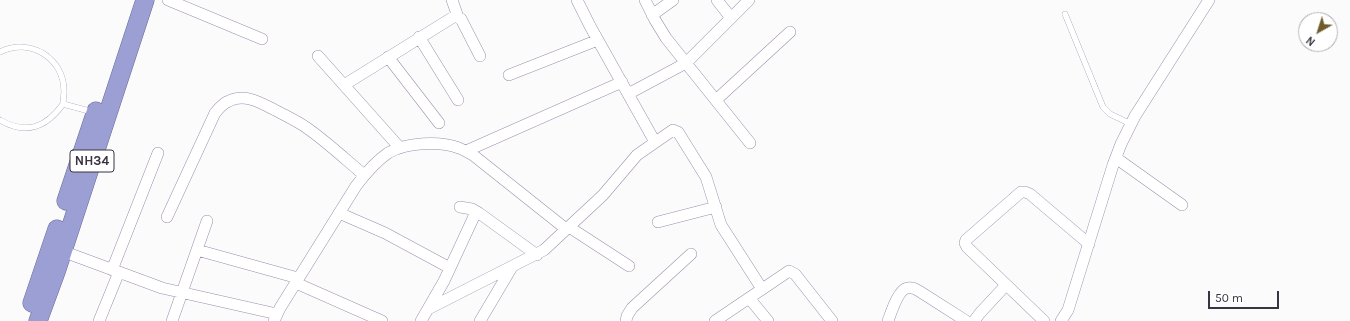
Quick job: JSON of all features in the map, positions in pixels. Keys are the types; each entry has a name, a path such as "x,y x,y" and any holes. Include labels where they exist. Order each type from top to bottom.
{"highway":[{"name":"NH34","path":"26,321 132,0"},
{"name":"NH34","path":"38,321 145,0"}],"street":[{"path":"168,0 262,39"},
{"path":"452,0 458,17 461,19 480,56"},
{"path":"645,0 666,38 750,143"},
{"path":"652,15 673,0"},
{"path":"717,0 731,18"},
{"path":"628,94 686,63 749,0"},
{"path":"1061,321 1068,310 1116,158 1131,124 1209,0"},
{"path":"579,1 598,40 654,142"},
{"path":"344,85 452,17 458,17"},
{"path":"716,100 790,32"},
{"path":"419,38 458,100"},
{"path":"509,75 598,40"},
{"path":"318,56 400,148"},
{"path":"388,57 439,123"},
{"path":"466,151 622,82"},
{"path":"167,217 215,113 221,106 230,100 238,98 250,99 259,102 298,122 364,175"},
{"path":"428,309 537,255 544,250 604,196 637,154 673,130 678,132 706,177 723,228 762,289"},
{"path":"62,251 151,284 275,318 297,280 364,175 389,152 400,148 426,143 443,144 460,148 473,155 568,228 629,266"},
{"path":"99,321 158,153"},
{"path":"1116,158 1182,205"},
{"path":"1044,321 967,247 965,243 967,238 1021,192 1024,192 1030,194 1088,244"},
{"path":"460,207 476,212 537,255"},
{"path":"658,222 716,207"},
{"path":"421,321 444,280 476,212"},
{"path":"339,213 385,233 450,268"},
{"path":"172,321 207,221"},
{"path":"197,250 297,280 382,321"},
{"path":"626,321 632,308 691,254"},
{"path":"480,321 512,267"},
{"path":"715,321 786,273 792,272 832,321"},
{"path":"974,321 1006,285"},
{"path":"888,321 901,292 907,288 913,288 919,291 966,321"},
{"path":"749,298 768,321"}],"lane":[{"path":"1065,14 1103,107 1110,114 1131,124"},
{"path":"0,52 9,47 29,47 40,52 55,65 63,83 64,91 62,104 57,112 36,127 22,129 9,125 0,120"},
{"path":"62,104 95,113"}]}
